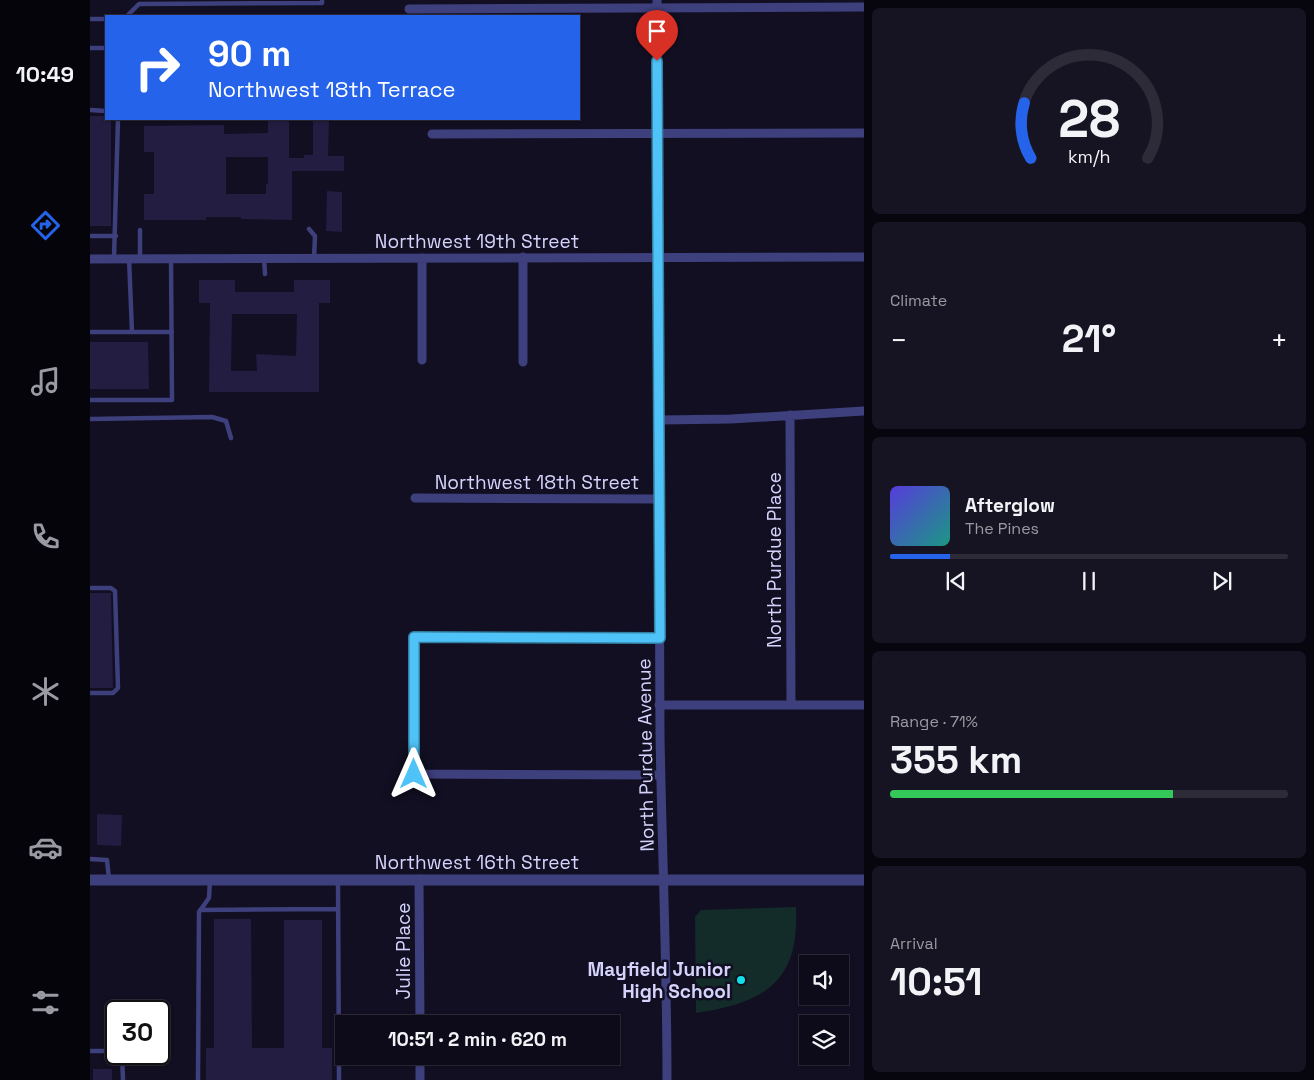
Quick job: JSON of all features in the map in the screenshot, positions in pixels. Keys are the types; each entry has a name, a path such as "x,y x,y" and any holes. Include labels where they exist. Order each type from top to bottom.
{"street":[{"path":"409,9 657,4 864,7"},
{"name":"North Purdue Avenue","path":"657,4 660,704 667,1080"},
{"path":"432,134 864,133"},
{"path":"523,257 523,362"},
{"name":"Northwest 19th Street","path":"90,259 864,257"},
{"path":"422,258 422,360"},
{"path":"659,420 731,419 864,411"},
{"name":"North Purdue Place","path":"790,415 791,705"},
{"name":"Northwest 18th Street","path":"415,498 659,499"},
{"path":"660,638 414,637 414,774 661,775"},
{"path":"660,704 864,705"},
{"name":"Julie Place","path":"419,879 420,1015"},
{"name":"Northwest 16th Street","path":"90,880 864,880"},
{"path":"420,1065 420,1080"}],"lane":[{"path":"128,15 140,4 322,3 322,0"},
{"path":"90,19 105,19"},
{"path":"90,48 105,48"},
{"path":"90,110 105,111"},
{"path":"114,258 118,120"},
{"path":"309,229 315,236 314,258"},
{"path":"140,230 140,258"},
{"path":"90,236 116,236"},
{"path":"129,258 132,332"},
{"path":"90,400 172,400 171,258"},
{"path":"264,258 265,274"},
{"path":"90,332 172,332"},
{"path":"90,419 212,417 226,421 231,438"},
{"path":"90,588 111,588 115,591 118,688 113,693 90,693"},
{"path":"90,859 107,860 110,880"},
{"path":"198,1080 200,910 209,898 210,879"},
{"path":"338,879 339,1080"},
{"path":"200,910 338,909"},
{"path":"90,1051 105,1051"},
{"path":"122,1065 123,1080"}],"green space":[{"path":"796,907 796,933 792,954 784,971 773,984 759,995 741,1003 696,1013 695,917 701,910"}],"building":[{"path":"90,116 105,116 105,120 111,120 111,226 90,226"},
{"path":"313,120 329,120 328,156 344,156 344,171 292,171 292,220 206,217 206,220 144,220 144,194 154,194 154,152 144,152 144,126 224,125 224,134 268,133 268,121 289,121 289,158 304,158 304,155 313,155","holes":["226,157 268,157 268,184 266,184 266,194 226,194"]},
{"path":"327,191 342,192 342,232 326,231"},
{"path":"199,280 235,280 235,292 294,292 294,280 330,280 330,303 319,303 319,392 209,392 210,303 199,303","holes":["232,314 297,314 296,356 256,354 257,371 231,371"]},
{"path":"90,342 148,342 149,389 90,389"},
{"path":"90,593 111,593 113,688 90,688"},
{"path":"97,814 122,815 121,846 97,845"},
{"path":"214,919 251,919 252,1048 284,1048 284,920 322,920 322,1048 332,1048 332,1080 206,1080 206,1048 214,1048"},
{"path":"93,1069 112,1069 112,1080 93,1080"}],"place":[{"name":"Mayfield Junior High School","path":"741,980"}],"route":[{"path":"414,774 414,637 660,638 657,61"}]}
